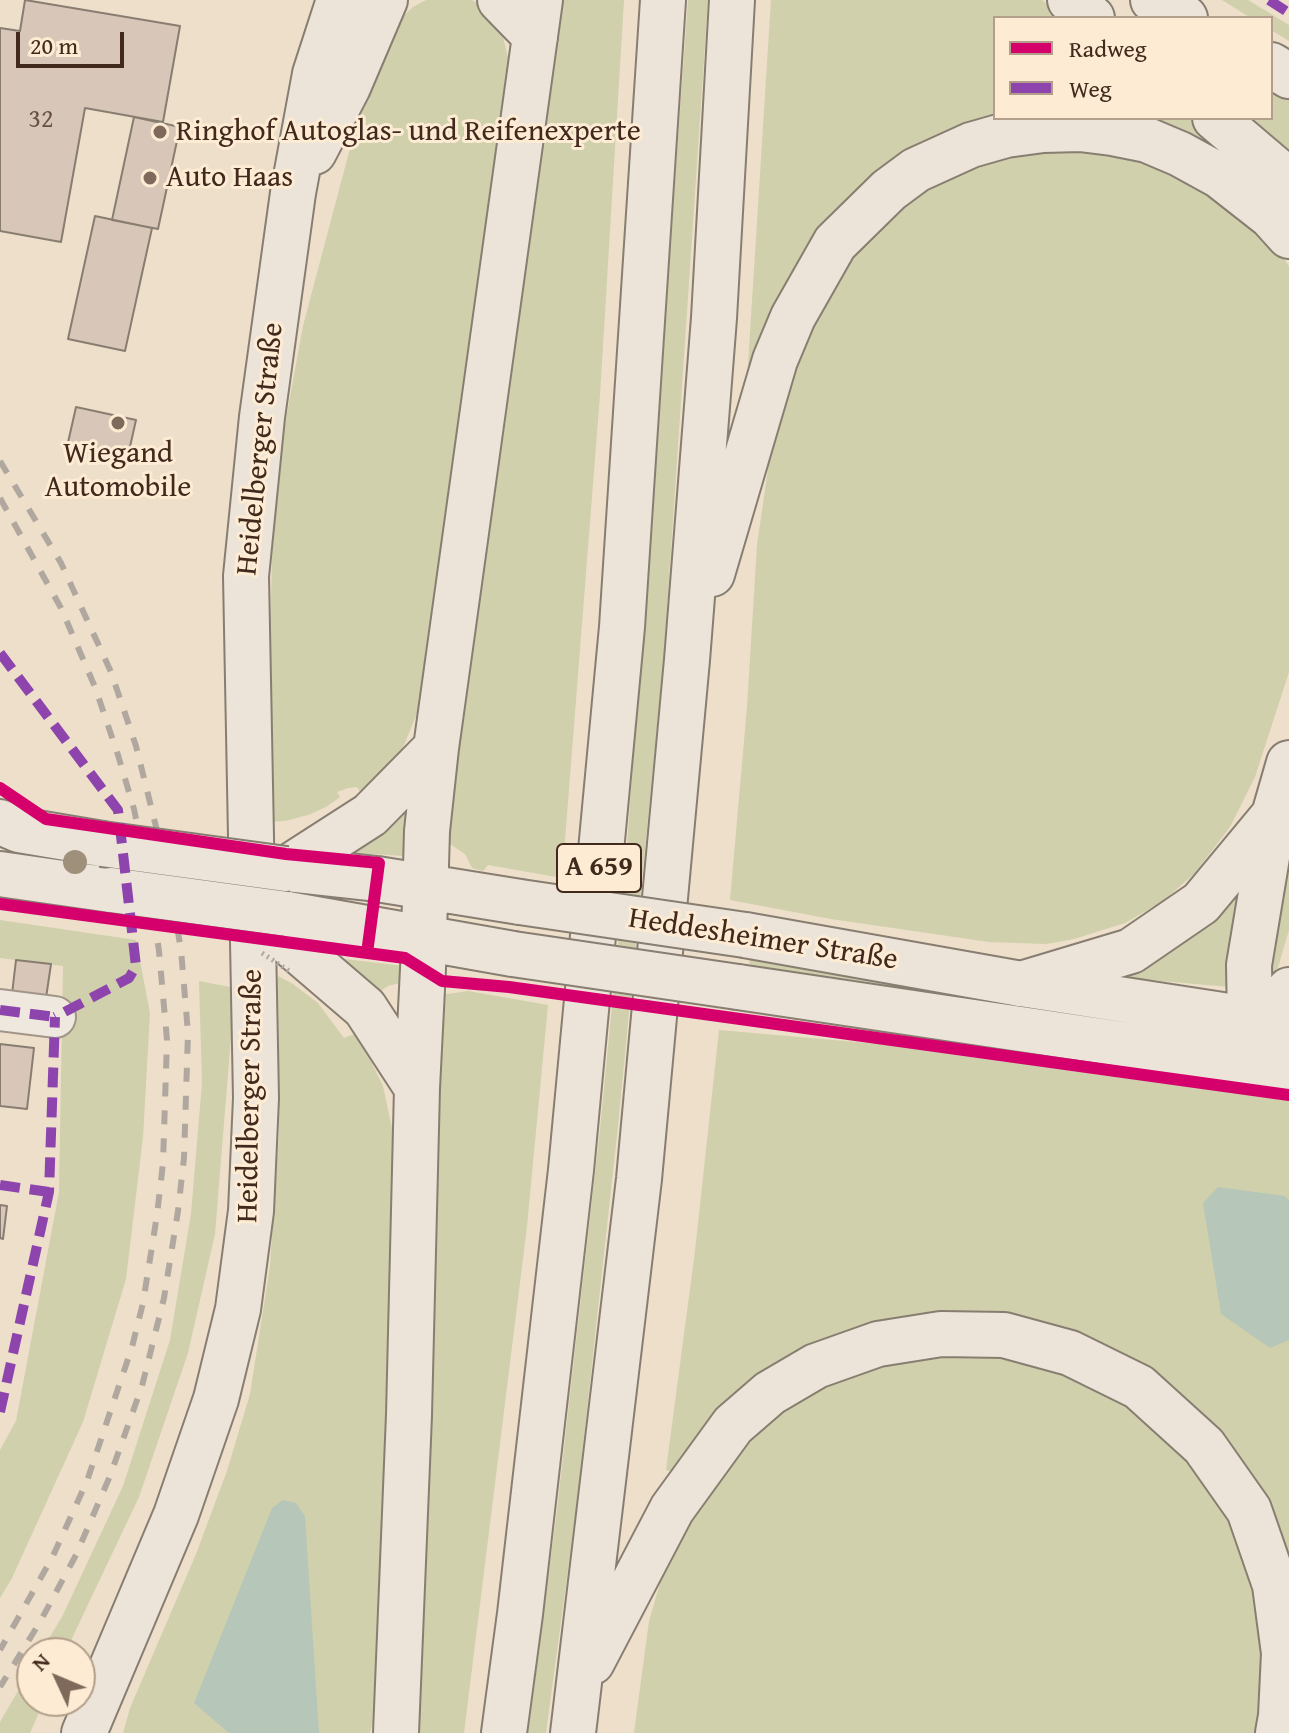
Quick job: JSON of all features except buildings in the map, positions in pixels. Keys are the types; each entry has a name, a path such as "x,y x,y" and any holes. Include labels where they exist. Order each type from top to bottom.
{"main road":[{"name":"Heidelberger Straße","path":"84,1733 176,1515 216,1399 238,1309 251,1211 256,1098 246,576 262,417 293,193 315,74 339,0"},
{"name":"Heidelberger Straße","path":"293,193 348,87 385,0"},
{"path":"396,1733 427,831 538,18 500,0"},
{"name":"A 659","path":"504,1733 571,1170 619,658 663,0"},
{"name":"A 659","path":"573,1733 639,1179 687,660 714,318 732,0"},
{"path":"1070,0 1090,16"},
{"path":"1153,0 1181,16"},
{"path":"1217,120 1289,181"},
{"path":"687,660 775,360 793,317 835,243 889,190 916,170 971,145 1006,135 1080,129 1112,133 1147,140 1220,176 1271,216 1289,236"},
{"path":"286,869 370,815 436,748"},
{"path":"1272,1067 1276,1015 1249,965 1274,815 1289,763"},
{"path":"1021,984 1131,951 1201,903 1274,815"},
{"name":"Heddesheimer Straße","path":"0,822 19,830 102,844 425,887 745,935 1021,984 1276,1015"},
{"path":"0,874 237,908 288,928 365,1008 417,1088"},
{"name":"Heddesheimer Straße","path":"288,928 423,936 513,954 1272,1067"},
{"path":"580,1685 672,1509 733,1425 770,1393 816,1366 878,1344 941,1334 1004,1335 1070,1353 1139,1387 1204,1446 1249,1510 1275,1585 1284,1653 1278,1733"}],"street":[{"path":"0,1010 55,1017"}],"green space":[{"path":"426,0 472,0 479,4 494,20 503,37 509,62 509,93 427,672 418,711 399,757 364,798 357,787 348,788 337,792 340,797 326,807 308,815 265,822 273,523 285,424 303,326 353,137 381,52 396,23"},
{"path":"557,0 624,0 600,395 562,878 488,865 483,871 472,868 465,854 444,840"},
{"path":"688,0 708,0 664,654 618,1126 576,1510 546,1733 528,1733 557,1510 600,1129 625,872"},
{"path":"771,0 1042,0 1062,16 993,16 993,119 944,138 747,380"},
{"path":"1222,0 1248,0 1289,25 1289,41 1273,31 1273,16 1248,16"},
{"path":"1273,86 1289,97 1289,151 1254,120 1273,120"},
{"path":"1135,120 1190,120 1241,162"},
{"path":"1057,148 1114,151 1170,167 1227,199 1274,244 1289,266 1289,672 1255,777 1230,827 1194,874 1163,901 1125,923 1074,939 1046,944 989,942 831,919 730,900 757,545 769,462 786,384 802,340 850,258 884,222 919,192 1006,154"},
{"path":"404,806 410,807 404,856 357,853 354,849"},
{"path":"1289,827 1289,930 1271,991 1268,950"},
{"path":"1244,887 1230,987 1116,977"},
{"path":"0,920 136,940 150,1013 143,1137 126,1279 83,1422 0,1598 0,1450 16,1421 59,1192 63,966 0,958"},
{"path":"750,958 1200,1032 749,968"},
{"path":"344,959 404,966 404,982 388,986 375,995 342,963"},
{"path":"278,976 318,1003 344,1038 357,1033 383,1086 395,1142 397,1218 379,1685 374,1718 370,1733 123,1733 130,1708 196,1554 227,1471 250,1394 270,1266 279,1133"},
{"path":"199,981 235,988 215,1234 188,1353 139,1497 73,1637 50,1637 123,1486 170,1340 191,1214 202,1083"},
{"path":"468,991 548,1005 527,1226 464,1733 413,1733 441,995"},
{"path":"719,1030 948,1050 1289,1101 1289,1568 1188,1402 911,1320 672,1472 666,1470 695,1251"},
{"path":"931,1353 1020,1356 1117,1396 1171,1433 1238,1522 1267,1617 1261,1733 634,1733 649,1621 671,1546 757,1427 805,1393 864,1367"},
{"path":"16,1694 16,1717 37,1717 30,1733 0,1733 0,1722"}],"shaded area":[{"path":"1218,1187 1285,1196 1289,1200 1289,1340 1270,1348 1221,1314 1203,1203"},
{"path":"283,1500 296,1503 305,1516 319,1733 229,1733 194,1703 272,1508"}],"railway":[{"path":"0,461 61,563 111,672 136,746 169,879 181,950 188,1033 184,1158 178,1211 164,1298 142,1386 110,1476 76,1555 0,1687"},
{"path":"0,498 61,608 95,687 118,755 134,809 149,882 167,1040 163,1163 143,1303 132,1347 87,1481 52,1558 0,1650"}],"marked path":[{"path":"1269,0 1289,13"},
{"path":"0,653 118,810 136,966 129,978 55,1017"},
{"path":"0,1010 55,1017"},
{"path":"0,1412 49,1192 55,1017"},
{"path":"0,1185 49,1192"}],"cycle path":[{"path":"0,788 46,819 286,854 379,863 367,953"},
{"path":"0,904 405,958 442,981 509,987 1289,1095"}],"place":[{"name":"Ringhof Autoglas- und Reifenexperte","path":"160,132"},
{"name":"Auto Haas","path":"150,178"},
{"name":"Wiegand Automobile","path":"118,423"}]}
